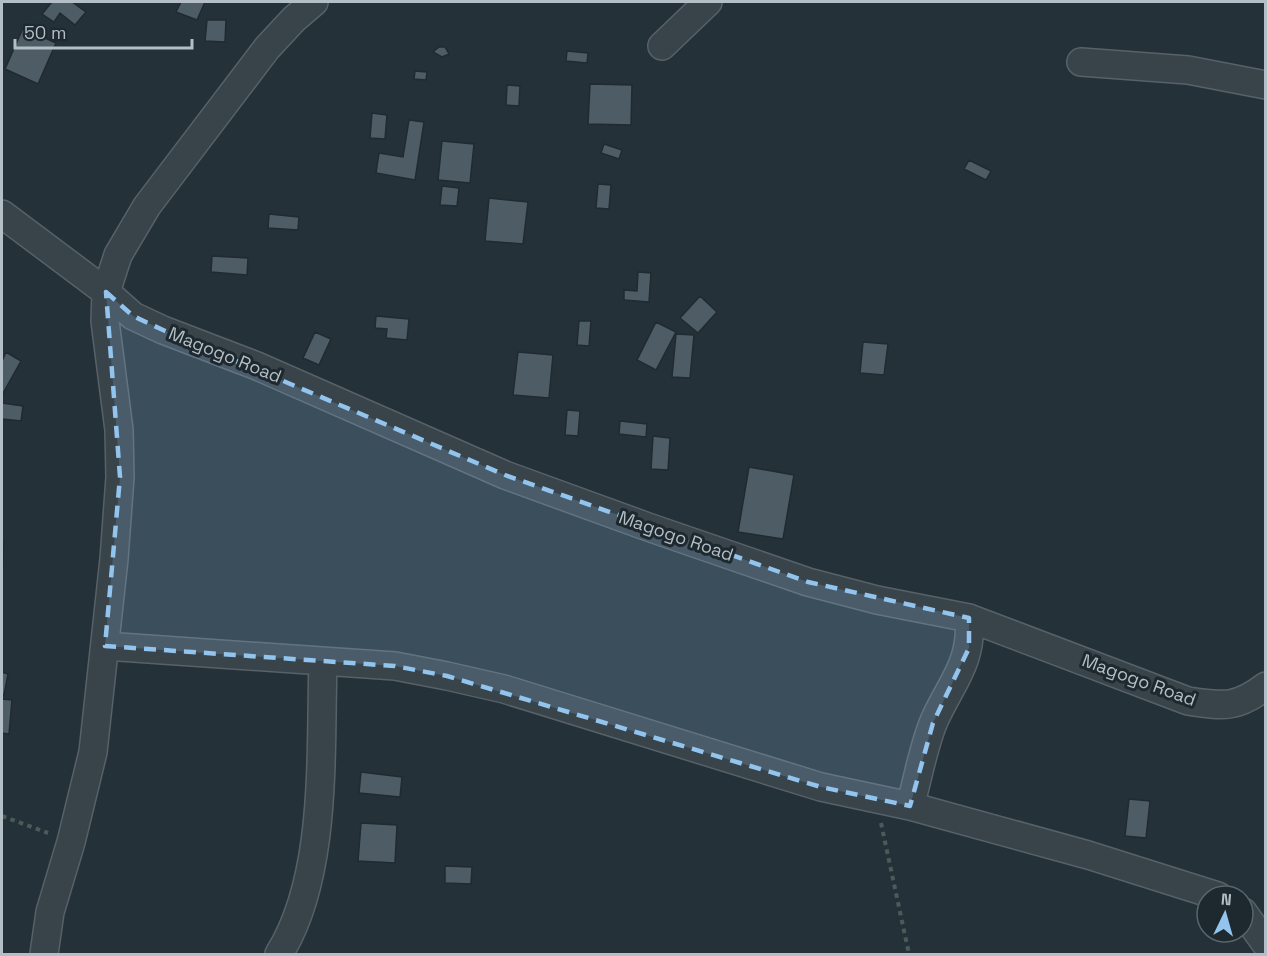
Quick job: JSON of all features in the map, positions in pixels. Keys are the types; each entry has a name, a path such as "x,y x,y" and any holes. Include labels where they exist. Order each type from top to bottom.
{"street":[{"path":"44,954 50,912 71,842 93,752 114,560 120,477 119,430 105,321 106,292 118,255 147,206 267,48 294,19 314,2"},
{"path":"662,46 708,2"},
{"path":"1081,62 1188,70 1266,85"},
{"name":"Magogo Road","path":"2,214 106,292 133,316 257,366 505,475 808,582 877,600 969,618 1188,701 1222,705 1238,703 1266,686"},
{"path":"910,806 933,723 959,673 969,648 971,634 969,618"},
{"path":"105,646 395,666 504,689 821,787 910,806 1088,855 1195,889"},
{"path":"279,954 300,908 312,863 318,813 323,662"},
{"path":"1255,929 1266,944"}],"path":[{"path":"875,798 909,954"},
{"path":"2,816 71,842"}],"highlighted area":[{"path":"106,292 133,316 163,330 505,475 808,582 969,618 969,648 933,723 910,806 821,787 447,676 395,666 105,646 120,477"}],"building":[{"path":"52,2 72,2 86,12 75,25 60,13 54,22 42,14"},
{"path":"181,2 205,2 197,20 176,12"},
{"path":"207,20 226,20 225,42 205,41"},
{"path":"23,28 56,43 38,84 5,69"},
{"path":"439,47 445,47 449,54 442,57 433,52"},
{"path":"567,51 588,53 587,63 566,61"},
{"path":"415,71 427,72 426,80 414,79"},
{"path":"590,84 632,85 631,125 588,124"},
{"path":"507,85 520,86 519,106 506,105"},
{"path":"372,113 387,115 385,139 370,138"},
{"path":"409,120 424,122 415,180 376,173 379,153 403,157"},
{"path":"442,141 474,144 470,183 438,180"},
{"path":"604,144 622,150 619,159 601,153"},
{"path":"969,160 991,171 986,180 964,169"},
{"path":"598,184 611,185 609,209 596,208"},
{"path":"442,186 459,188 457,206 440,205"},
{"path":"489,198 528,202 523,244 485,241"},
{"path":"269,214 299,217 298,230 268,228"},
{"path":"212,256 248,258 247,275 211,272"},
{"path":"638,272 651,273 649,302 624,300 624,290 637,291"},
{"path":"700,296 717,312 698,333 680,318"},
{"path":"376,316 409,319 407,340 386,338 387,329 375,328"},
{"path":"579,321 591,321 589,346 577,345"},
{"path":"656,322 676,332 656,370 637,360"},
{"path":"315,332 331,339 319,365 303,358"},
{"path":"676,334 694,335 690,378 672,377"},
{"path":"863,342 888,344 884,375 860,373"},
{"path":"6,352 21,361 2,395 2,361"},
{"path":"518,352 553,355 549,398 513,395"},
{"path":"2,403 23,406 21,421 2,419"},
{"path":"567,410 580,411 578,436 565,435"},
{"path":"620,421 647,424 646,437 619,434"},
{"path":"653,436 670,438 668,470 651,469"},
{"path":"749,467 794,475 783,539 738,532"},
{"path":"2,542 4,542 2,579"},
{"path":"2,672 8,674 4,695 2,694"},
{"path":"2,699 12,700 9,734 2,733"},
{"path":"361,772 402,777 400,797 359,793"},
{"path":"1129,799 1150,801 1146,838 1125,836"},
{"path":"361,823 397,825 395,863 358,861"},
{"path":"445,866 472,867 471,884 445,883"}]}
